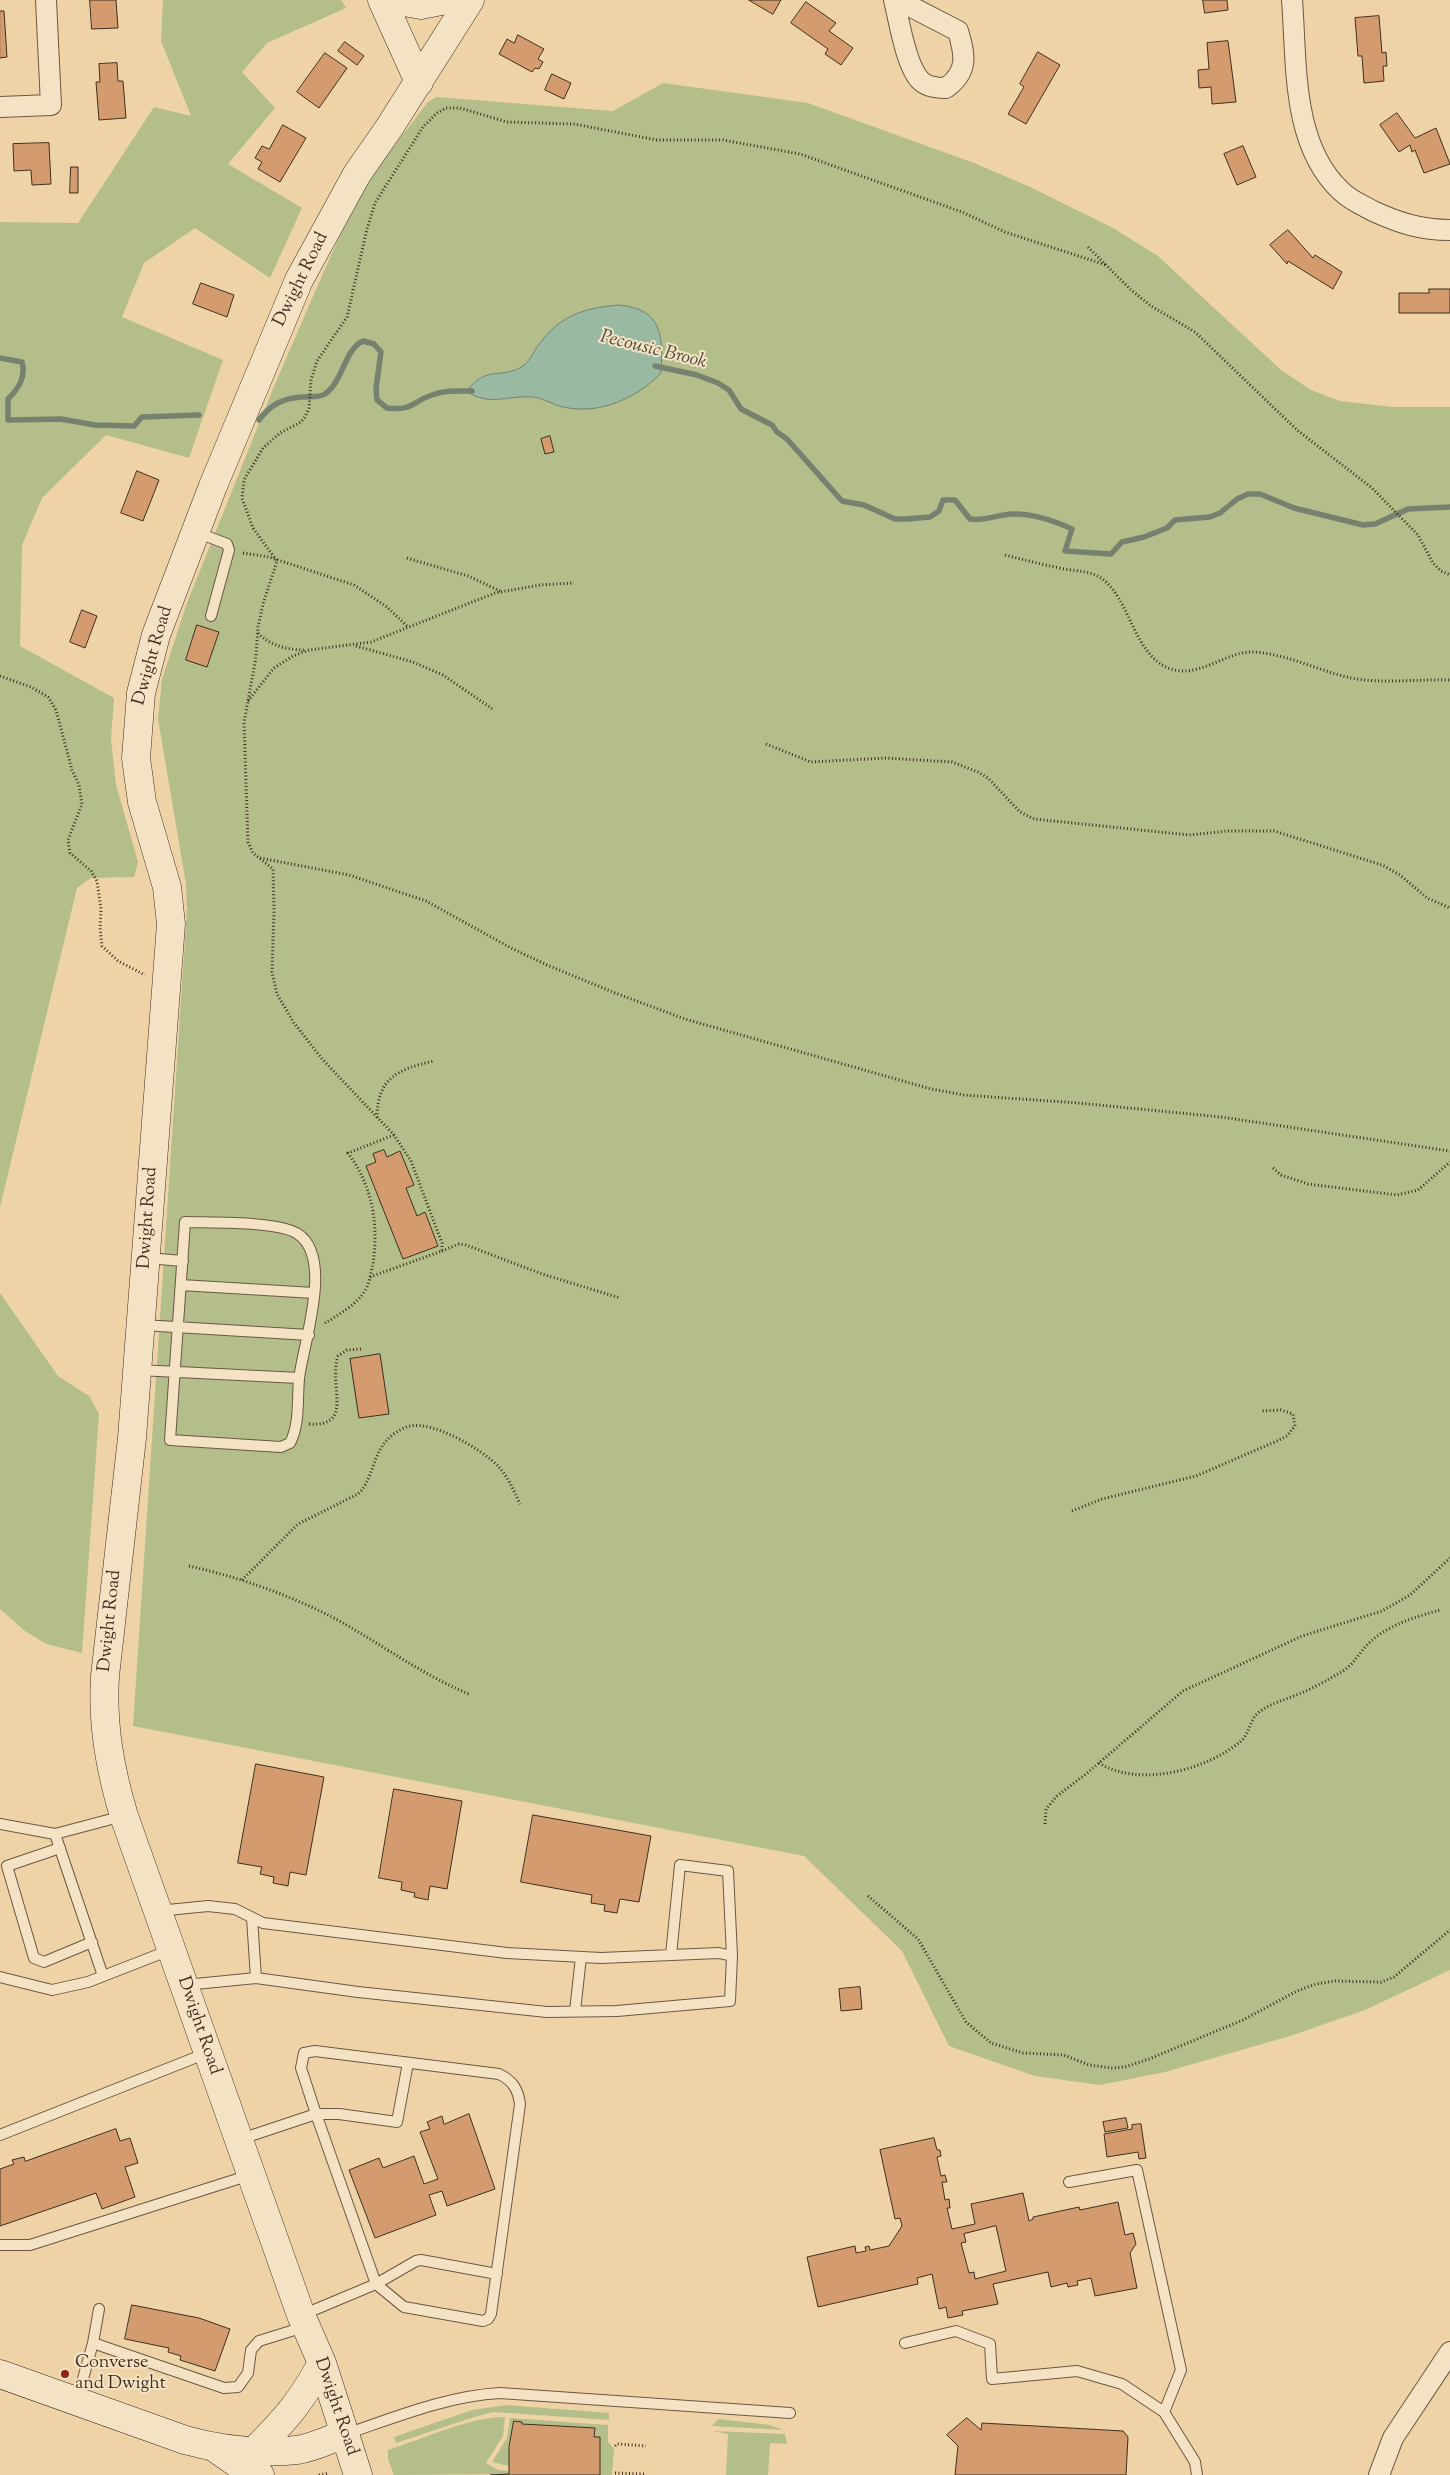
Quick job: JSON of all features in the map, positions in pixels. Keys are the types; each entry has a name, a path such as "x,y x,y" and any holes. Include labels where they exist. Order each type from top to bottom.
{"main road":[{"path":"382,0 419,82"},
{"path":"392,0 421,5 446,0"},
{"name":"Dwight Road","path":"358,2475 322,2363 303,2321 124,1816 109,1759 104,1693 141,1325 167,986 170,905 164,872 140,795 136,736 145,673 156,635 195,532 299,280 357,174 419,82 470,0"},
{"path":"257,2463 306,2392 322,2363"},
{"path":"0,2374 76,2402 257,2463 345,2434"}],"street":[{"path":"0,107 51,104 46,0"},
{"path":"1292,0 1302,115 1312,148 1324,171 1342,192 1353,201 1392,220 1418,228 1450,230"},
{"path":"1379,2475 1393,2438 1450,2352"}],"lane":[{"path":"195,532 227,544 229,550 211,616"},
{"path":"185,1222 279,1227 297,1233 309,1244 314,1259 314,1293 309,1335 299,1378 295,1432 290,1443 281,1446 170,1440 181,1285 185,1222"},
{"path":"146,1258 183,1261"},
{"path":"181,1285 314,1293"},
{"path":"141,1325 309,1335"},
{"path":"137,1370 299,1378"},
{"path":"0,1824 56,1834 124,1816"},
{"path":"56,1834 104,1976"},
{"path":"60,1848 6,1866 34,1958 44,1962 92,1942"},
{"path":"184,1985 256,1978 368,1994 547,2012 617,2011 730,2001 732,1956 728,1871 680,1865 671,1955"},
{"path":"158,1912 208,1906 235,1909 263,1923 498,1952 581,1957 719,1953 732,1956"},
{"path":"252,1918 256,1978"},
{"path":"0,1977 52,1990 88,1982 171,1950"},
{"path":"575,2012 581,1957"},
{"path":"315,2051 408,2063 499,2074 509,2079 518,2090 520,2104 498,2274 491,2314 488,2319 483,2321 404,2307 376,2284 301,2068 301,2060 304,2054 315,2051"},
{"path":"0,2135 208,2053"},
{"path":"238,2140 316,2114 339,2114 398,2122 408,2063"},
{"path":"1069,2182 1137,2170 1181,2370 1164,2412"},
{"path":"0,2245 30,2245 250,2174"},
{"path":"94,2343 224,2388 238,2387 248,2374 251,2350 259,2341 376,2284 416,2261 422,2260 498,2274"},
{"path":"76,2402 94,2343 100,2309"},
{"path":"905,2344 956,2331 990,2344 992,2379 1077,2371 1122,2384 1164,2412 1194,2462 1197,2475"},
{"path":"345,2434 444,2401 475,2394 500,2393 790,2413"}],"path":[{"path":"277,561 253,528 242,498 244,480 263,448 280,433 301,422 309,408 311,380 317,361 347,317 367,230 379,196 423,126 437,113 451,108 507,122 574,124 657,140 723,140 800,154 962,212 1005,232 1106,265"},
{"path":"1088,247 1130,289 1151,306 1195,332 1290,424 1389,504 1422,542 1433,563 1450,575"},
{"path":"228,557 243,553 277,561 362,589 387,607 408,627"},
{"path":"1005,555 1086,572 1100,578 1111,590 1148,651 1160,663 1171,669 1199,669 1239,653 1251,652 1271,655 1359,679 1450,680"},
{"path":"407,558 468,576 502,592"},
{"path":"277,561 263,604 244,742 249,848 273,869 272,972 277,994 294,1023 323,1060 394,1135 411,1161 439,1234 442,1251"},
{"path":"258,633 263,639 284,648 309,650 353,645 371,642 457,606 502,592 540,585 574,582"},
{"path":"353,645 431,669 454,682 494,710"},
{"path":"248,702 274,668 293,656 309,650"},
{"path":"0,676 31,687 48,697 56,710 72,770 79,785 82,804 68,840 70,853 91,871 97,882 101,908 100,928 102,946 118,961 167,986"},
{"path":"766,744 811,762 886,758 952,762 988,778 1020,812 1034,819 1189,835 1228,831 1274,831 1382,865 1392,870 1427,898 1450,908"},
{"path":"260,858 349,875 386,886 426,901 511,948 615,994 685,1019 931,1089 964,1095 1078,1103 1221,1117 1450,1151"},
{"path":"376,1118 380,1092 389,1079 408,1068 434,1061"},
{"path":"309,1335 352,1304 364,1292 370,1277 376,1237 374,1217 364,1180 348,1153 394,1135"},
{"path":"1273,1168 1281,1175 1308,1184 1397,1195 1418,1190 1450,1162"},
{"path":"370,1277 459,1244 542,1274 620,1298"},
{"path":"296,1424 324,1425 331,1422 336,1409 335,1374 338,1356 347,1350 361,1349"},
{"path":"1072,1511 1102,1499 1196,1476 1277,1441 1287,1436 1296,1426 1293,1414 1287,1411 1261,1411"},
{"path":"242,1580 298,1524 358,1494 367,1481 380,1449 394,1434 410,1426 421,1426 437,1430 468,1444 484,1455 505,1474 520,1504"},
{"path":"1045,1824 1046,1810 1050,1803 1191,1686 1242,1666 1302,1636 1382,1611 1410,1596 1450,1558"},
{"path":"189,1566 242,1580 331,1616 409,1665 469,1694"},
{"path":"1099,1763 1115,1772 1136,1774 1195,1767 1224,1753 1242,1741 1248,1734 1254,1718 1267,1706 1301,1693 1345,1670 1375,1637 1417,1616 1440,1610"},
{"path":"868,1896 918,1939 966,2022 991,2043 1023,2053 1064,2055 1089,2065 1112,2068 1149,2060 1243,2020 1297,1991 1316,1984 1335,1981 1380,1982 1394,1977 1450,1930"},
{"path":"615,2446 617,2444 646,2446"},
{"path":"319,2475 329,2473"},
{"path":"615,2473 644,2474"}],"green space":[{"path":"163,0 341,0 346,8 267,43 242,72 275,108 228,164 302,208 270,278 195,228 144,263 122,317 223,360 189,458 106,435 42,498 22,545 20,646 114,698 111,740 116,785 138,862 134,877 91,878 77,888 0,1207 0,222 78,223 154,107 191,116 161,41"},
{"path":"663,83 808,103 974,163 1028,186 1113,228 1158,256 1281,370 1311,390 1340,401 1392,407 1450,407 1450,1970 1365,2010 1290,2036 1165,2072 1100,2085 1035,2076 949,2046 902,1951 804,1856 133,1726 187,909 186,884 158,719 162,679 187,603 272,391 352,208 375,171 427,103 436,97 613,111"},
{"path":"0,1293 58,1376 89,1396 99,1414 82,1653 46,1644 25,1631 0,1609"},
{"path":"506,2405 609,2413 609,2420 494,2412 396,2443 394,2437 472,2410"},
{"path":"505,2417 503,2436 486,2463 498,2470 509,2471 509,2474 394,2475 388,2459 388,2450 446,2429 476,2421"},
{"path":"510,2418 608,2425 608,2442 614,2448 612,2475 600,2475 600,2438 594,2437 595,2428 522,2424 514,2421 509,2448 509,2466 492,2462 507,2438"},
{"path":"718,2419 770,2425 783,2430 712,2426"},
{"path":"712,2431 785,2434 787,2444 770,2443 768,2475 726,2475 728,2434"}],"water":[{"path":"619,305 644,312 652,319 660,336 661,373 628,397 603,407 577,409 559,406 533,397 491,399 474,396 466,391 476,381 485,376 520,368 529,360 548,333 565,319 595,308"}],"building":[{"path":"90,0 116,0 118,28 92,29"},
{"path":"749,0 781,0 773,14"},
{"path":"1203,0 1227,0 1228,10 1205,13"},
{"path":"806,2 836,23 829,31 853,48 841,65 825,54 828,49 791,23"},
{"path":"0,11 4,11 7,57 0,58"},
{"path":"1379,16 1382,53 1386,52 1387,66 1383,66 1384,81 1364,83 1362,56 1358,56 1355,18"},
{"path":"518,35 544,49 538,59 543,62 539,69 535,68 532,72 499,54 507,39 514,43"},
{"path":"1228,41 1236,102 1212,104 1211,87 1199,88 1198,70 1209,69 1207,43"},
{"path":"345,42 364,56 357,65 338,51"},
{"path":"1038,52 1060,65 1026,124 1008,114 1024,87 1020,84"},
{"path":"325,53 347,68 319,108 297,92"},
{"path":"117,63 118,81 123,81 126,118 99,120 96,82 100,82 99,64"},
{"path":"552,74 571,83 564,99 545,90"},
{"path":"1397,113 1415,138 1436,128 1450,164 1424,173 1415,150 1412,152 1410,145 1399,152 1380,125"},
{"path":"283,125 306,138 280,182 258,169 262,162 255,158 262,146 269,149"},
{"path":"49,143 51,184 32,185 31,170 14,171 13,144"},
{"path":"1243,146 1256,177 1237,185 1224,154"},
{"path":"71,167 78,167 78,193 70,193"},
{"path":"1288,230 1313,258 1315,255 1342,272 1333,289 1288,261 1287,264 1270,245"},
{"path":"201,283 234,295 227,317 193,304"},
{"path":"1429,289 1450,289 1450,313 1399,313 1399,293 1429,293"},
{"path":"550,436 554,452 545,454 541,439"},
{"path":"137,471 159,480 143,521 121,513"},
{"path":"82,610 97,616 85,648 70,642"},
{"path":"197,625 219,632 207,667 186,660"},
{"path":"384,1150 387,1157 400,1151 414,1185 406,1188 417,1216 425,1212 438,1246 403,1259 366,1166 376,1162 373,1154"},
{"path":"380,1354 389,1414 359,1418 350,1359"},
{"path":"256,1764 324,1777 306,1875 290,1872 288,1886 273,1883 274,1877 260,1874 262,1867 238,1863"},
{"path":"394,1789 462,1801 447,1889 430,1886 428,1900 414,1897 415,1893 401,1890 402,1882 379,1878"},
{"path":"533,1815 651,1836 639,1902 620,1899 617,1913 604,1911 605,1905 591,1903 592,1895 521,1882"},
{"path":"860,1987 862,2009 841,2011 839,1989"},
{"path":"469,2114 495,2189 447,2206 442,2191 429,2195 436,2215 375,2238 349,2170 379,2158 383,2168 414,2156 424,2184 438,2179 420,2132 430,2129 427,2122 442,2116 444,2124"},
{"path":"1126,2118 1128,2128 1105,2132 1103,2122"},
{"path":"1141,2124 1146,2158 1139,2159 1138,2152 1107,2157 1104,2134 1132,2129 1132,2125"},
{"path":"116,2129 120,2141 130,2138 138,2163 125,2167 135,2197 102,2209 96,2193 0,2226 0,2169 14,2164 12,2160 24,2157 25,2161"},
{"path":"934,2138 937,2150 940,2150 941,2156 937,2157 941,2176 945,2175 947,2182 942,2182 945,2200 949,2199 950,2208 947,2208 952,2229 975,2224 971,2204 1023,2193 1029,2221 1033,2217 1079,2207 1080,2210 1118,2202 1125,2235 1133,2233 1136,2244 1130,2253 1137,2288 1095,2296 1091,2278 1077,2281 1078,2285 1068,2287 1067,2283 1051,2287 1048,2272 993,2284 998,2304 962,2311 963,2315 948,2318 946,2307 939,2309 932,2274 917,2278 918,2284 818,2307 807,2257 855,2246 856,2253 866,2251 865,2247 869,2246 870,2250 889,2246 902,2226 900,2218 895,2219 880,2150","holes":["996,2226 1006,2271 975,2279 974,2272 969,2273 961,2243 966,2242 964,2234"]},
{"path":"132,2305 199,2318 230,2329 215,2371 180,2360 181,2356 168,2352 169,2348 125,2339"},
{"path":"967,2418 981,2430 982,2423 1123,2431 1128,2437 1126,2475 955,2475 958,2446 947,2435"},
{"path":"514,2421 522,2422 522,2424 595,2428 594,2437 600,2437 600,2475 490,2475 509,2474 509,2447"}],"waterway":[{"name":"Pecousic Brook","path":"259,420 272,406 283,401 325,394 336,381 352,351 363,341 374,344 381,352 376,388 377,400 387,408 407,407 437,393 472,391"},
{"name":"Pecousic Brook","path":"0,358 22,362 23,367 21,382 8,399 8,420 61,419 95,425 134,426 142,417 199,415"},
{"name":"Pecousic Brook","path":"655,366 697,375 718,383 729,390 741,409 772,425 777,432 787,439 842,501 864,505 895,519 930,517 939,511 943,500 955,500 970,519 983,519 1012,514 1039,517 1072,529 1065,551 1111,554 1122,542 1144,537 1167,528 1175,520 1210,517 1220,513 1237,499 1248,494 1260,494 1294,508 1363,525 1375,524 1408,509 1450,507"}],"place":[{"name":"Converse and Dwight","path":"65,2374"}]}
